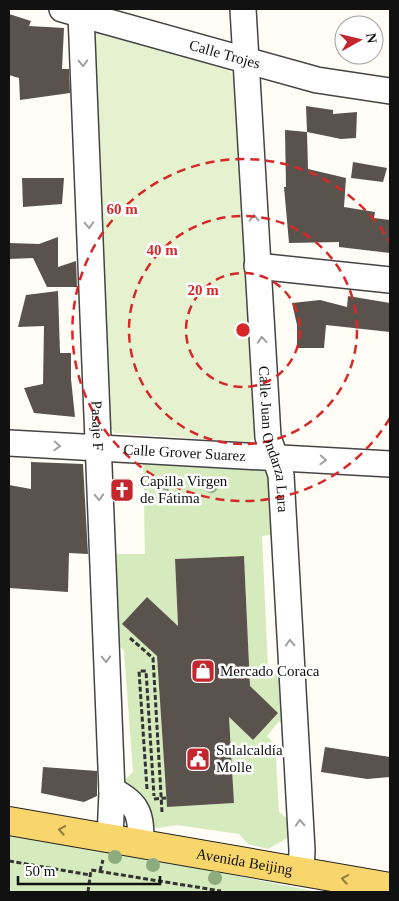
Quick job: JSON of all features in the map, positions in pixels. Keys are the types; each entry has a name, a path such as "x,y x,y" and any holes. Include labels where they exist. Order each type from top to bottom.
{"main road":[{"name":"Avenida Beijing","path":"9,821 390,887"}],"street":[{"name":"Calle Juan Ondarza Lara","path":"243,9 268,437 281,475 282,485 302,850 300,872"},
{"name":"Calle Trojes","path":"71,11 317,80 390,92"},
{"name":"Pasaje F","path":"71,11 97,448 112,790 110,838"},
{"path":"257,266 390,280"},
{"name":"Calle Grover Suarez","path":"9,443 390,464"},
{"path":"112,790 129,800 136,807 141,822 141,844"}],"path":[{"path":"130,638 153,658 162,819"},
{"path":"148,798 139,672 146,672 154,798 166,798"},
{"path":"9,861 90,875"},
{"path":"88,892 91,870 221,891"}],"green space":[{"path":"103,28 223,62 234,76 260,431 250,442 115,433 107,425 94,33"},
{"path":"143,463 270,471 277,534 262,536 268,668 284,678 287,729 279,721 267,736 280,750 276,759 279,812 293,823 294,834 268,849 248,844 239,834 177,825 159,828 121,822 120,784 133,772 124,651 111,637 106,554 145,554","holes":["244,556 250,686 278,713 253,740 229,717 234,803 167,807 157,655 123,624 147,597 178,626 175,559"]},
{"path":"9,834 105,850 318,892 9,892"}],"building":[{"path":"9,14 31,21 29,26 64,28 62,69 69,69 70,93 20,100 19,78 9,75"},
{"path":"306,106 333,110 333,114 357,112 356,138 341,139 307,132"},
{"path":"285,130 307,132 308,169 346,178 344,207 375,212 374,218 390,220 390,253 339,247 339,242 289,243 284,187 286,187"},
{"path":"353,162 387,168 383,182 351,178"},
{"path":"22,178 64,178 62,204 23,207"},
{"path":"58,237 58,267 76,261 77,287 47,287 33,258 9,259 9,243 39,244"},
{"path":"58,291 60,353 71,353 71,379 75,417 34,413 24,388 43,384 44,326 18,327 26,295"},
{"path":"348,296 390,303 390,332 326,325 324,348 297,348 297,325 292,303 320,300 347,307"},
{"path":"31,462 83,464 88,554 69,553 68,592 9,588 9,485 31,489"},
{"name":"Mercado Coraca","path":"244,556 250,686 278,713 253,740 229,717 234,803 167,807 157,656 122,624 147,597 178,626 175,559"},
{"path":"325,747 390,757 390,777 367,779 321,772"},
{"path":"43,767 97,771 97,796 84,802 41,793"}],"place":[{"name":"Capilla Virgen de Fátima","path":"122,490"},
{"name":"Mercado Coraca","path":"203,671"},
{"name":"Sulalcaldía Molle","path":"198,759"}]}
